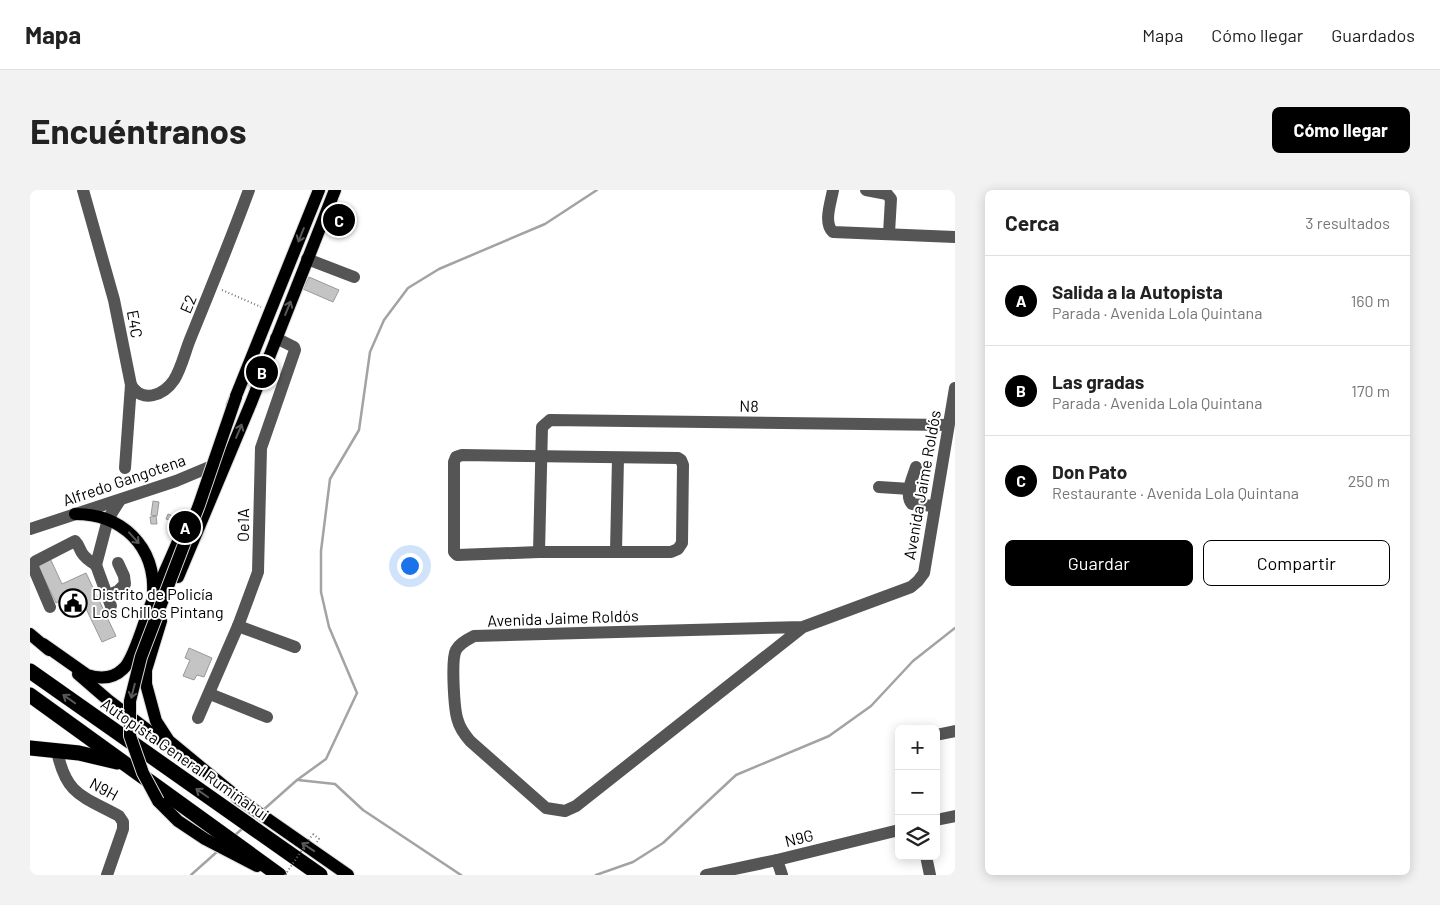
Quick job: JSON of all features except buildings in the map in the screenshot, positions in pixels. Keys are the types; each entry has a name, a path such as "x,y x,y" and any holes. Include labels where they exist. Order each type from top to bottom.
{"highway":[{"name":"Autopista General Rumiñahui","path":"30,671 320,875"},
{"path":"30,695 279,875"},
{"path":"30,748 79,754 124,764"}],"main road":[{"path":"30,634 87,675 101,678 109,677 124,669 130,660 319,190"},
{"path":"242,801 168,741 156,721 146,684 146,670 165,608 335,190"},
{"path":"236,397 199,505 141,657 130,701 130,736 143,773 158,801 178,821 205,839 273,875"},
{"path":"75,514 108,519 127,530 135,538 148,558 153,581 151,605"},
{"path":"43,644 108,700 242,801 348,875"}],"street":[{"name":"E4C","path":"83,190 114,300 130,385 125,468"},
{"name":"E2","path":"130,385 140,395 146,397 160,393 167,388 181,367 190,338 213,286 249,190"},
{"path":"833,190 828,222 829,228 833,232 955,236"},
{"path":"866,190 890,196 889,233"},
{"path":"307,259 354,277"},
{"name":"Oe1A","path":"198,718 238,626 259,567 261,448 295,350 294,347 276,338"},
{"name":"Avenida Jaime Roldós","path":"803,627 474,636 463,642 456,649 452,659 457,719 462,731 470,741 546,808 565,811 576,806 803,627 911,587 918,582 924,572 955,388"},
{"name":"N8","path":"541,456 542,427 550,420 948,425"},
{"path":"462,455 541,456 678,458 683,465 682,543 678,549 671,552 539,552 457,555 454,552 454,462 456,457 462,455"},
{"path":"539,552 541,456"},
{"path":"616,552 618,458"},
{"name":"Alfredo Gangotena","path":"30,529 120,500 227,459"},
{"path":"916,467 908,498 912,504 934,506"},
{"path":"879,488 910,489"},
{"path":"96,566 108,519 120,500"},
{"path":"50,607 33,567 36,560 75,541 87,559 96,566 110,601 124,584 124,576 118,563"},
{"path":"238,626 295,647"},
{"path":"210,694 267,717"},
{"path":"940,735 955,731"},
{"name":"N9H","path":"57,751 60,766 71,788 78,794 119,816 123,822 123,829 107,875"},
{"path":"940,819 955,816"},
{"name":"N9G","path":"706,875 895,831"},
{"path":"777,860 782,875"},
{"path":"927,860 930,875"}],"path":[{"path":"213,286 270,311"},
{"path":"284,875 313,834 319,839"}],"waterway":[{"path":"262,811 297,780 326,759 357,693 329,627 321,592 321,551 330,479 359,430 370,352 384,320 408,288 439,269 545,224 597,190"},
{"path":"596,875 633,862 663,843 736,775 829,736 871,706 913,661 955,628"},
{"path":"298,780 335,784 363,810 461,875"},
{"path":"234,836 243,828"},
{"path":"191,875 219,850"}],"place":[{"name":"Don Pato","path":"339,220"},
{"name":"Las gradas","path":"262,372"},
{"name":"Salida a la Autopista","path":"185,527"},
{"name":"Distrito de Policía Los Chillos Pintang","path":"73,603"}]}
